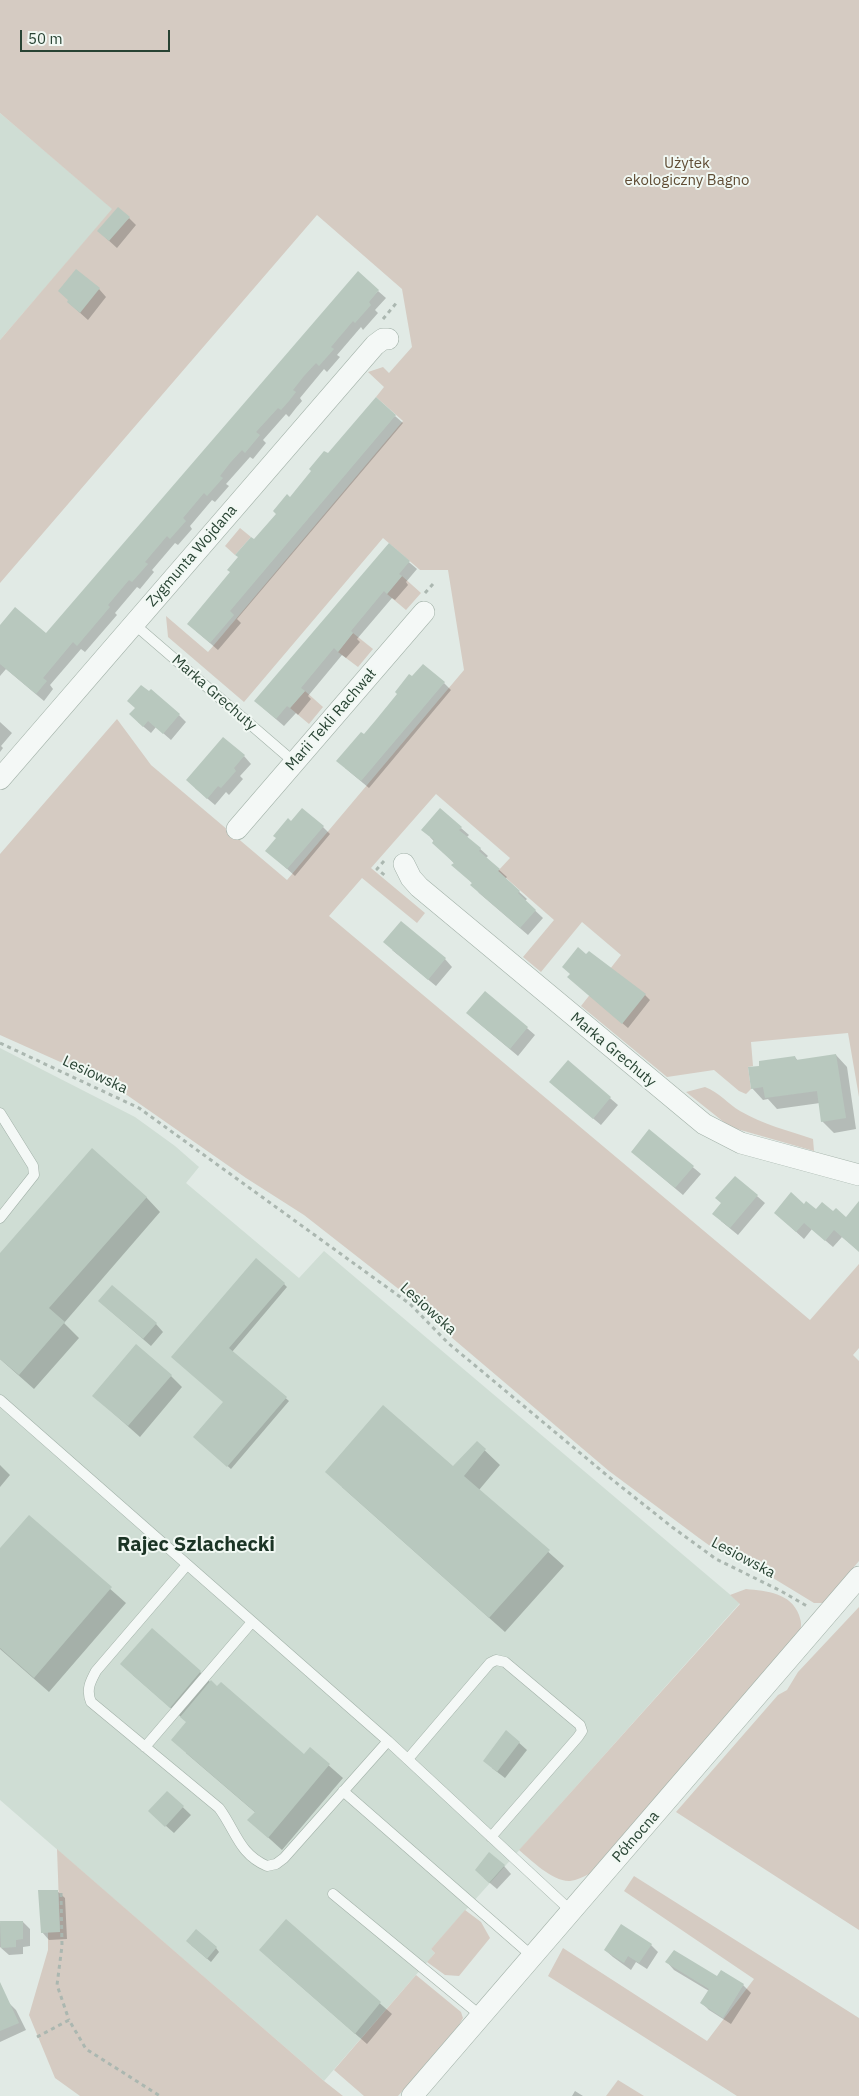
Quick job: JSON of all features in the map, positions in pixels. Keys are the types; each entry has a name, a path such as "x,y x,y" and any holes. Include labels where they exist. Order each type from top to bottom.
{"street":[{"name":"Zygmunta Wojdana","path":"0,779 375,345 388,339"},
{"name":"Marii Tekli Rachwał","path":"237,829 422,606"},
{"name":"Marka Grechuty","path":"404,864 411,878 420,888 704,1124 741,1143 859,1175"},
{"name":"Północna","path":"412,2096 859,1577"}],"lane":[{"name":"Marka Grechuty","path":"134,624 294,762"},
{"path":"0,1113 33,1166 34,1175 0,1218"},
{"path":"0,1400 388,1741 571,1912"},
{"path":"187,1565 96,1671 88,1694 91,1702 218,1808 227,1820 240,1846 250,1857 267,1866 276,1864 284,1858 388,1741"},
{"path":"146,1747 252,1622"},
{"path":"408,1759 490,1663 496,1660 505,1662 580,1725 582,1731 578,1737 491,1838"},
{"path":"343,1791 532,1956"},
{"path":"333,1894 480,2016"}],"path":[{"path":"422,606 433,584"},
{"name":"Lesiowska","path":"0,1043 138,1108 410,1304 448,1343 609,1478 672,1527 716,1559 794,1598 823,1618"},
{"path":"62,1893 62,1946 57,1985 69,2020 86,2049 160,2096"},
{"path":"37,2037 69,2020"}],"shaded area":[{"path":"0,113 113,209 0,340"},
{"path":"0,1048 135,1117 175,1146 199,1167 186,1183 299,1278 324,1251 740,1603 431,1949 435,1953 324,2081 0,1800"}],"green space":[{"name":"Użytek ekologiczny Bagno","path":"0,0 859,0 859,1097 848,1033 751,1042 753,1066 748,1067 751,1089 746,1094 739,1091 714,1070 667,1077 581,1006 621,955 582,922 541,972 523,957 554,920 498,871 510,858 436,794 371,868 425,913 417,923 362,878 329,916 810,1320 859,1264 859,1348 853,1355 859,1361 859,1561 823,1603 814,1603 773,1578 717,1551 609,1471 444,1331 405,1294 304,1215 246,1178 114,1086 0,1035 0,854 117,719 151,765 287,880 464,670 448,570 420,570 383,538 244,702 168,637 166,616 208,652 403,421 376,397 384,387 368,372 383,367 389,373 412,347 402,289 317,215 0,583 0,340 112,209 0,113"},
{"path":"240,528 251,537 235,555 225,546"},
{"path":"402,576 421,593 406,610 387,594"},
{"path":"353,633 373,649 358,667 338,652"},
{"path":"305,691 323,707 309,724 290,708"},
{"path":"705,1087 748,1116 813,1139 814,1151 730,1127 686,1092"},
{"path":"746,1589 777,1594 790,1602 799,1615 800,1631 589,1874 570,1881 557,1878 543,1870 519,1850 740,1604 730,1595"},
{"path":"859,1607 859,1930 676,1812 778,1695 787,1690 798,1672"},
{"path":"57,1849 343,2096 80,2096 55,2078 29,2015 48,1950 48,1932 60,1931"},
{"path":"634,1876 859,2018 859,2096 737,2096 548,1976 563,1948 707,2041 754,1979 624,1891"},
{"path":"465,1910 481,1922 490,1938 459,1976 445,1975 427,1962 435,1953 431,1949"},
{"path":"416,1975 461,2012 463,2018 398,2096 364,2096 334,2070"},
{"path":"618,2080 644,2096 606,2096"}],"building":[{"path":"118,207 130,217 109,241 97,231"},
{"path":"76,269 100,288 80,313 58,291"},
{"path":"358,271 379,290 369,302 371,305 355,323 353,321 331,347 334,349 319,366 316,363 304,376 293,390 296,392 289,401 281,410 278,408 256,432 260,435 245,453 242,450 230,463 220,476 223,478 207,496 204,493 183,518 186,521 170,539 167,536 145,562 148,564 132,582 129,580 108,605 110,607 77,646 73,642 43,678 47,681 36,694 0,664 0,625 15,607 46,633"},
{"path":"376,397 396,415 230,611 234,615 210,643 187,624 230,572 227,570 238,557 235,555 251,537 254,539 276,514 273,511 287,494 290,497 324,451 328,453"},
{"path":"389,543 410,561 399,574 402,576 387,594 384,591 351,631 353,633 338,652 334,648 301,688 305,691 290,708 287,706 276,719 254,701"},
{"path":"423,664 445,682 361,781 336,761 361,732 364,734 375,721 397,694 395,692 409,674 412,676"},
{"path":"141,685 149,691 151,689 180,714 163,734 148,721 143,727 129,714 135,708 127,701"},
{"path":"223,737 245,755 234,768 236,771 221,788 218,786 207,799 186,780"},
{"path":"302,808 324,826 287,869 265,851 276,838 273,836 288,818 291,821"},
{"path":"440,808 462,827 459,830 481,848 479,851 500,869 498,871 520,891 518,893 536,910 520,928 470,885 472,883 451,865 454,863 432,843 434,840 421,830"},
{"path":"401,921 446,958 428,980 383,942"},
{"path":"578,947 586,954 589,951 646,994 622,1024 567,977 570,974 562,967"},
{"path":"485,991 528,1027 510,1049 466,1013"},
{"path":"836,1054 846,1118 821,1122 817,1091 765,1098 763,1087 751,1089 748,1067 759,1066 759,1061 795,1056 796,1060"},
{"path":"568,1060 611,1097 593,1119 549,1082"},
{"path":"649,1129 694,1166 675,1188 631,1152"},
{"path":"92,1148 147,1197 49,1308 65,1322 19,1375 0,1359 0,1253"},
{"path":"735,1176 758,1195 730,1228 712,1214 721,1203 715,1198"},
{"path":"791,1192 804,1204 806,1201 816,1209 822,1202 833,1211 836,1208 846,1217 859,1201 859,1252 834,1230 825,1241 804,1223 796,1232 774,1213"},
{"path":"256,1258 285,1283 229,1348 287,1397 227,1467 193,1437 223,1402 171,1357"},
{"path":"112,1285 157,1323 143,1339 98,1301"},
{"path":"136,1344 172,1375 128,1426 92,1396"},
{"path":"383,1405 453,1466 477,1441 486,1449 464,1476 550,1550 489,1618 325,1472"},
{"path":"29,1515 112,1587 34,1678 0,1648 0,1548"},
{"path":"152,1628 201,1671 170,1708 120,1664"},
{"path":"211,1680 217,1686 221,1682 304,1754 310,1747 330,1764 268,1838 247,1820 255,1812 171,1740 186,1722 180,1717"},
{"path":"506,1730 520,1742 497,1772 483,1761"},
{"path":"167,1791 184,1806 165,1827 148,1811"},
{"path":"489,1852 505,1865 489,1883 475,1870"},
{"path":"38,1890 58,1890 60,1932 41,1933"},
{"path":"286,1919 381,2002 355,2034 259,1950"},
{"path":"0,1921 23,1921 23,1939 16,1940 16,1947 1,1948"},
{"path":"621,1924 652,1944 639,1963 628,1956 624,1963 604,1950"},
{"path":"196,1929 217,1947 207,1959 186,1941"},
{"path":"674,1950 717,1976 721,1970 744,1984 723,2018 700,2003 709,1989 665,1962"},
{"path":"0,1982 19,2023 0,2031"}],"district":[{"name":"Rajec Szlachecki","path":"196,1545"}]}
